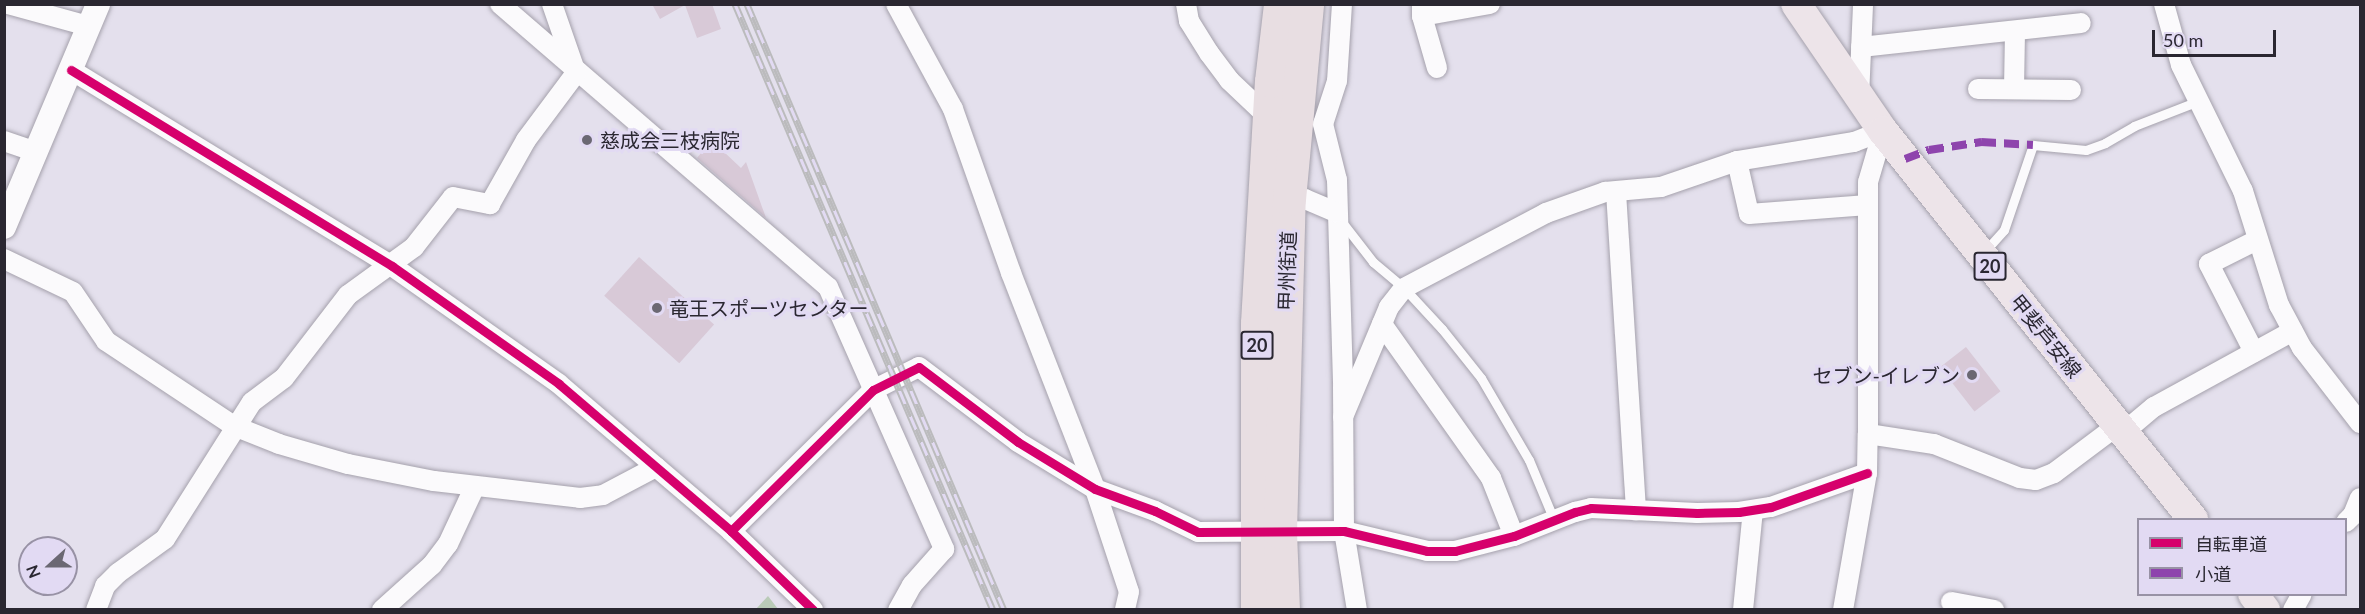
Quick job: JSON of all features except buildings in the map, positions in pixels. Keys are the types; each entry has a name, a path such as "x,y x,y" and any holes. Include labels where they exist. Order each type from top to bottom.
{"highway":[{"name":"甲州街道","path":"1257,609 1268,533 1289,199 1282,126 1271,81 1263,4"},
{"name":"甲州街道","path":"1271,81 1280,4"},
{"name":"甲州街道","path":"1283,609 1268,533 1257,323 1282,126 1307,4"},
{"name":"20","path":"1282,126 1310,88 1321,4"}],"main road":[{"name":"甲斐芦安線","path":"1796,4 1883,131 2192,518"},
{"path":"2255,596 2265,609"}],"street":[{"path":"4,227 93,15 8,4"},
{"path":"500,4 576,73 828,287 944,549 912,585 898,609"},
{"path":"552,4 576,73"},
{"path":"896,4 953,109 1011,273 1095,489 1129,592 1125,609"},
{"path":"1186,4 1189,21 1229,80 1282,126"},
{"path":"1342,4 1337,81 1323,124 1336,180 1344,531 1357,609"},
{"path":"1437,68 1422,10 1490,4"},
{"path":"1859,97 1863,4"},
{"path":"2164,4 2181,65 2243,191 2278,305 2302,348 2361,423"},
{"path":"1861,47 2081,23"},
{"path":"2014,89 2015,32"},
{"path":"71,70 392,266 559,384 731,531 813,609"},
{"path":"96,609 105,586 118,573 165,539 234,426 252,402 284,378 348,295 392,266 430,230 453,197 490,204 526,140 576,73"},
{"path":"1978,89 2071,90"},
{"path":"1343,417 1389,307 1404,288 1546,213 1605,192 1661,187 1737,161 1854,142 1883,131"},
{"path":"1843,609 1867,473 1868,182 1883,131"},
{"path":"4,141 36,152"},
{"path":"1737,161 1749,214 1868,205"},
{"path":"1616,192 1636,510"},
{"path":"1289,199 1305,199 1336,212"},
{"path":"2254,352 2209,264 2257,240"},
{"path":"4,259 73,292 106,341 234,426 279,444 348,464 434,482 580,498 603,495 656,467"},
{"path":"1382,324 1491,478 1515,536"},
{"path":"1868,434 1934,444 2020,478 2036,480 2054,473 2154,406 2293,331"},
{"path":"731,531 873,390 919,367 1018,442 1095,489 1155,511 1198,532 1344,531 1427,551 1455,551 1515,536 1591,508 1697,513 1753,510 1772,507 1867,473"},
{"path":"382,609 432,565 443,551 475,486"},
{"path":"2347,521 2353,515 2361,498"},
{"path":"1743,609 1753,510"},
{"path":"2293,609 2301,596"},
{"path":"1951,602 1994,609"}],"lane":[{"path":"1981,255 2004,230 2033,145 2086,150 2105,143 2134,126 2198,101"},
{"path":"1336,212 1373,262 1404,288 1442,329 1481,378 1529,460 1554,520"}],"green space":[{"path":"768,596 778,609 756,609"}],"railway":[{"path":"735,4 993,610"},
{"path":"747,4 1004,610"}],"marked path":[{"path":"1905,159 1929,150 1981,142 2033,145"}],"cycle path":[{"path":"71,70 392,266 559,384 731,531 813,610"},
{"path":"731,531 873,390 919,367 1018,442 1095,489 1155,511 1198,532 1344,531 1427,551 1455,551 1514,536 1591,508 1697,513 1739,512 1771,507 1867,473"}],"place":[{"name":"慈成会三枝病院","path":"587,140"},
{"name":"竜王スポーツセンター","path":"657,308"},
{"name":"セブン-イレブン","path":"1972,375"}]}
